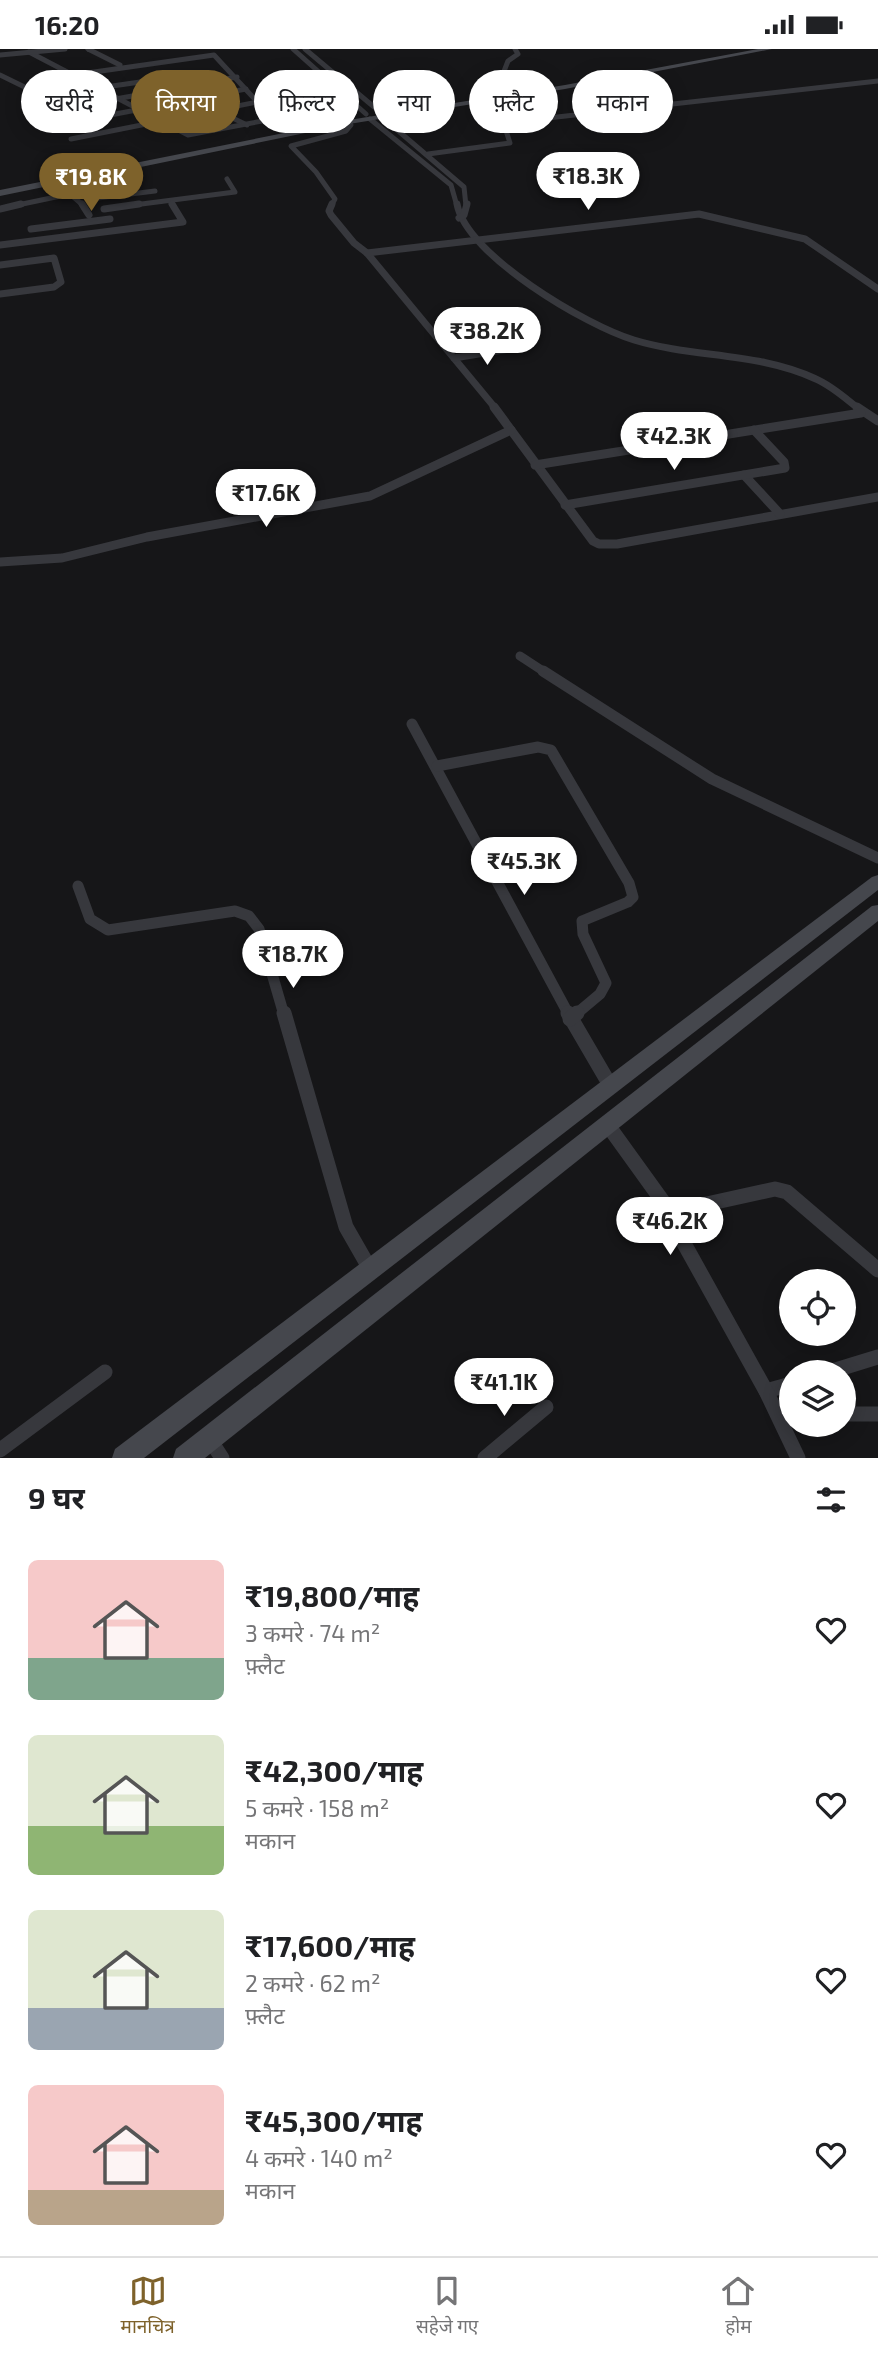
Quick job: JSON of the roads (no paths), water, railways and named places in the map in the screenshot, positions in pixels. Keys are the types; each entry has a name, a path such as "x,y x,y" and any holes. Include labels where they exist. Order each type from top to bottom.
{"street":[{"path":"0,55 65,49"},
{"path":"88,49 120,65"},
{"path":"293,49 368,117 451,185 459,218 476,239 554,300 614,333 663,347 724,355 807,375 831,387 861,412 878,421"},
{"path":"305,49 373,108"},
{"path":"504,70 508,61 518,54 515,49"},
{"path":"659,68 745,49"},
{"path":"558,85 769,49"},
{"path":"29,52 63,70"},
{"path":"108,70 214,55 230,70"},
{"path":"0,75 21,86"},
{"path":"240,81 254,98"},
{"path":"558,117 878,81"},
{"path":"240,90 246,89"},
{"path":"359,118 373,116"},
{"path":"240,122 247,125"},
{"path":"240,126 254,123"},
{"path":"71,139 131,127"},
{"path":"0,188 280,133"},
{"path":"0,193 286,133"},
{"path":"339,133 291,146 316,172 335,199 329,211 331,215 354,243 367,253 454,358 593,541 599,544 617,544 878,497"},
{"path":"403,133 466,190 464,214 459,218"},
{"path":"428,154 510,143 506,133"},
{"path":"95,174 88,188 97,197 116,230"},
{"path":"104,209 235,192 227,179"},
{"path":"0,209 70,194 97,197 155,191"},
{"path":"70,194 89,215"},
{"path":"0,245 183,222 171,201"},
{"path":"367,253 699,214 805,239 878,289"},
{"path":"32,229 110,219"},
{"path":"0,251 48,246 54,258 60,285 0,294"},
{"path":"0,265 54,258"},
{"path":"454,358 516,348"},
{"path":"535,464 861,412"},
{"path":"0,562 62,558 147,537 370,496 511,430"},
{"path":"565,505 781,469 786,465 754,430"},
{"path":"744,475 780,514"},
{"path":"520,656 712,779 878,858"},
{"path":"412,724 437,766 570,1019 610,1085"},
{"path":"437,766 538,747 551,750 629,883 633,897 628,903 588,916 582,921 580,932 598,960 606,983 600,994 570,1019"},
{"path":"124,1458 878,881"},
{"path":"78,886 94,926 107,930 234,911 247,913 253,919 346,1227 370,1269"},
{"path":"185,1458 878,911"},
{"path":"607,1123 674,1217 676,1229 779,1410"},
{"path":"674,1217 684,1209 775,1189 787,1192 878,1270"},
{"path":"856,1364 878,1357"},
{"path":"0,1450 105,1372"},
{"path":"766,1391 779,1387"},
{"path":"485,1458 546,1407"},
{"path":"856,1414 878,1414"},
{"path":"792,1437 798,1458"},
{"path":"209,1438 222,1458"}]}
